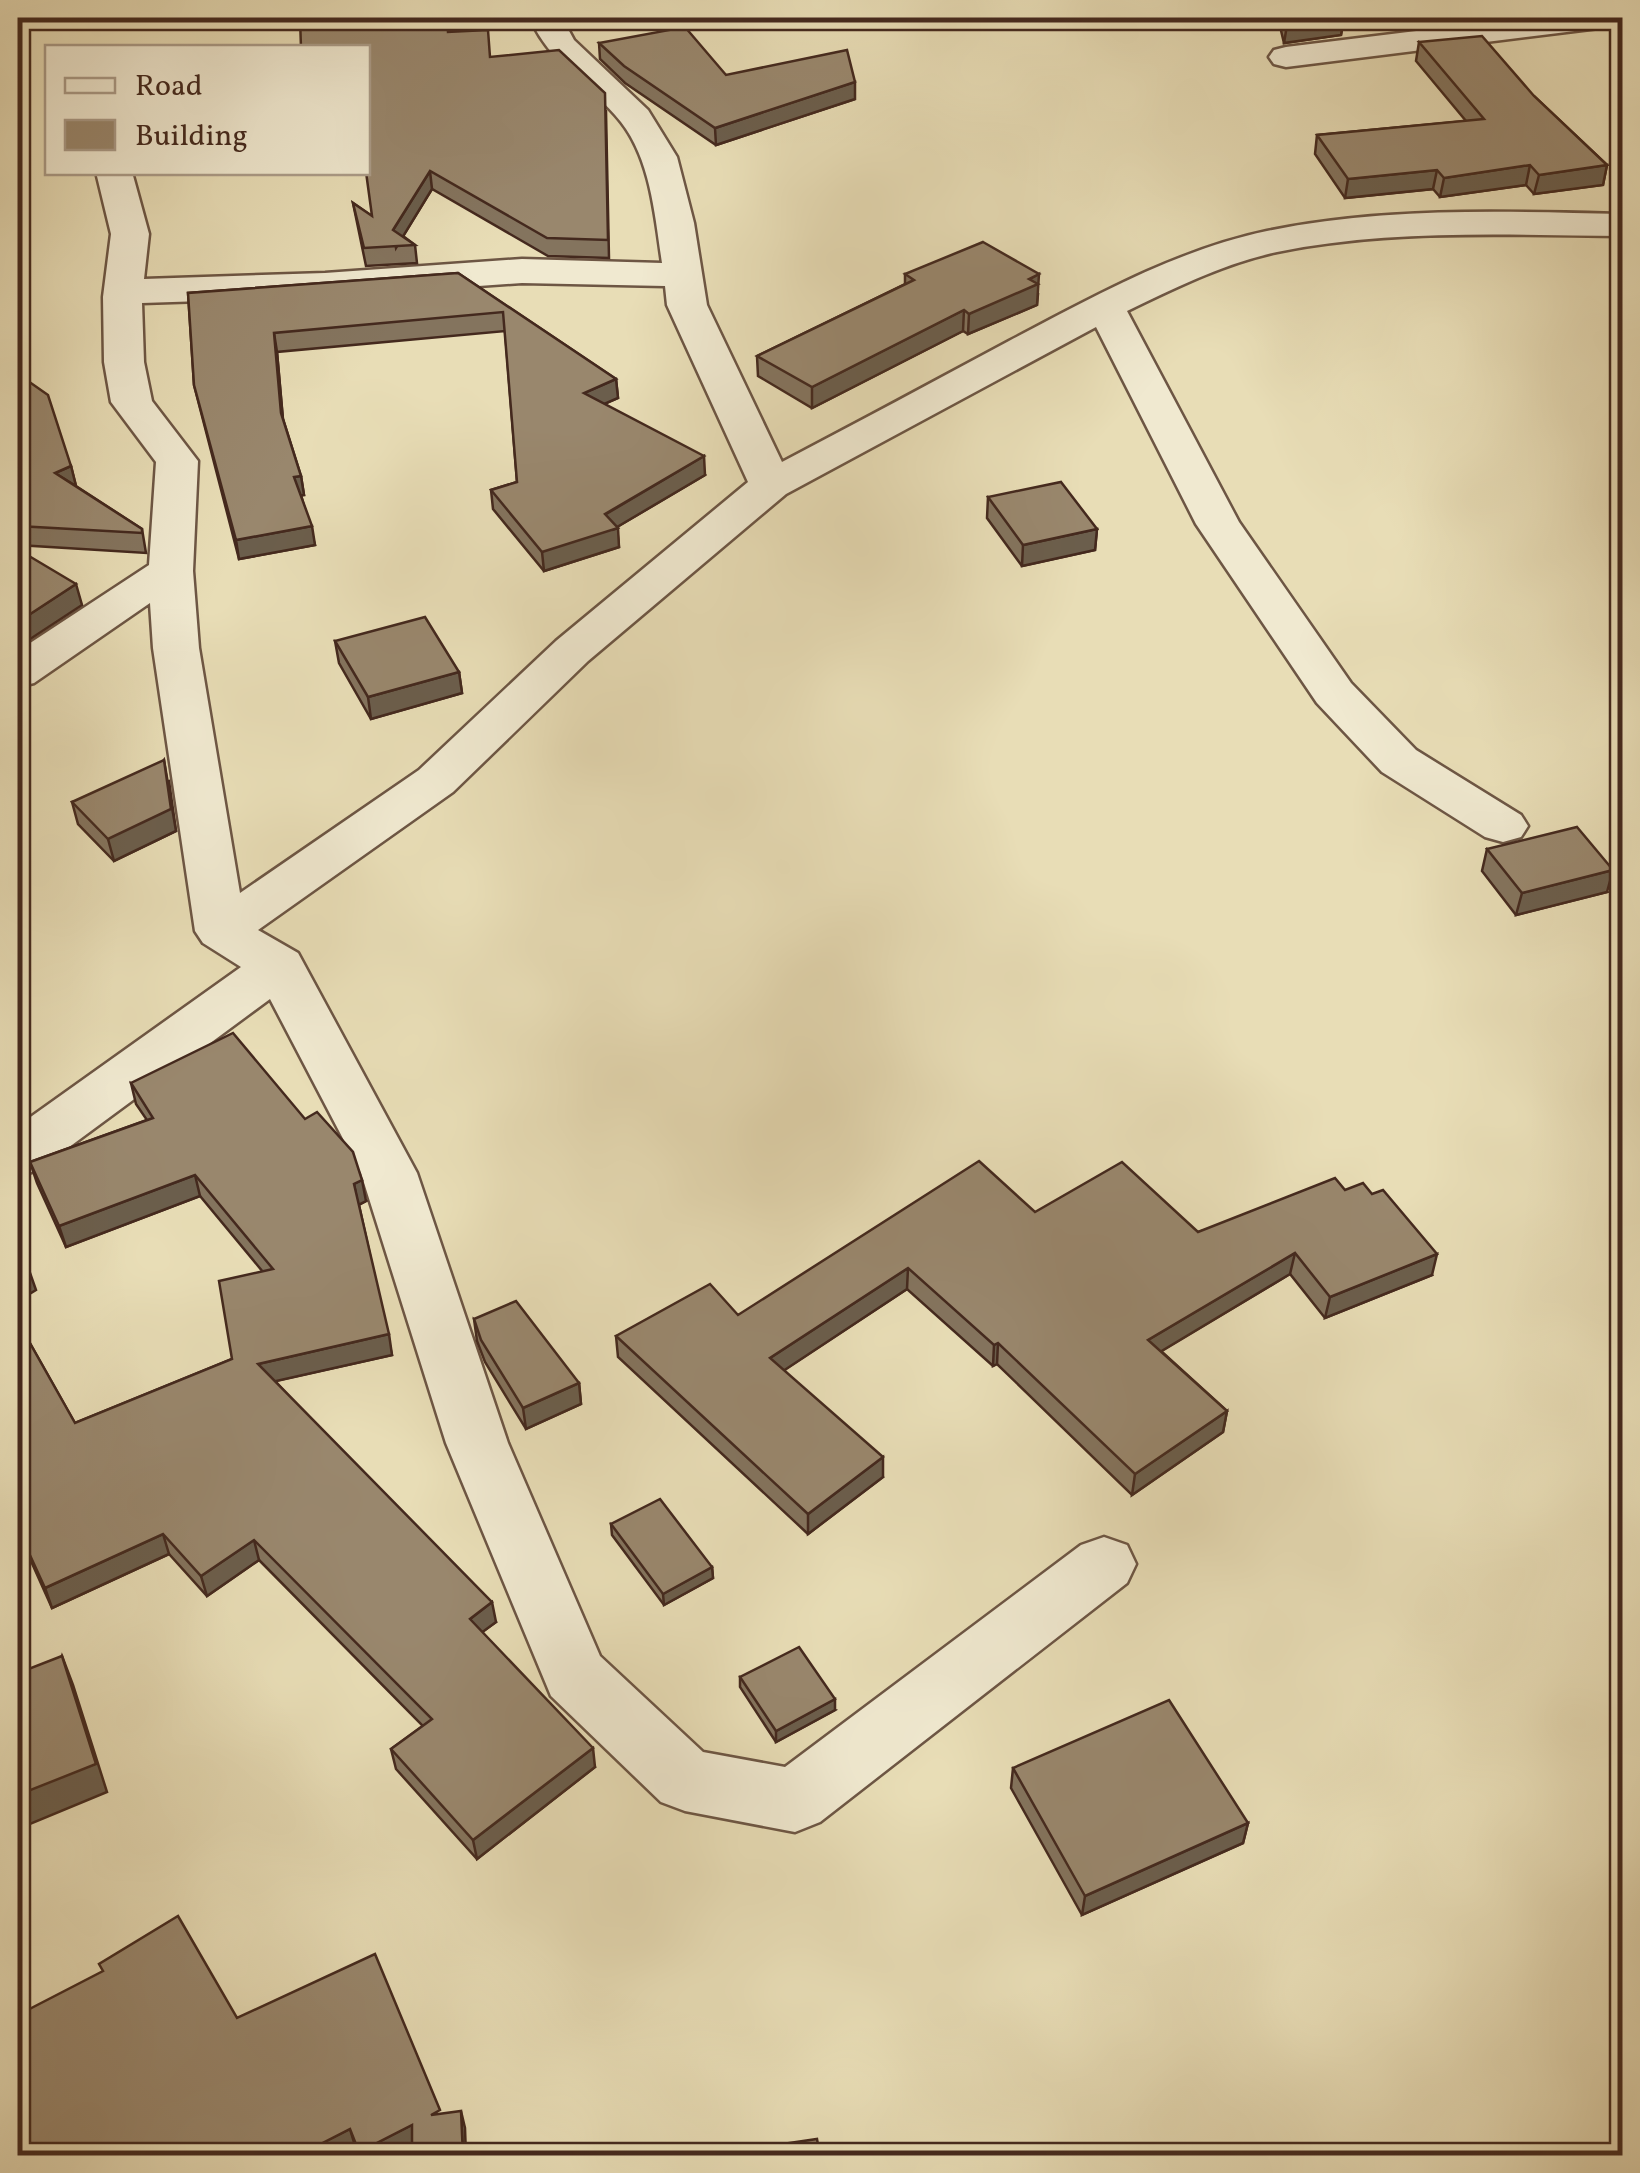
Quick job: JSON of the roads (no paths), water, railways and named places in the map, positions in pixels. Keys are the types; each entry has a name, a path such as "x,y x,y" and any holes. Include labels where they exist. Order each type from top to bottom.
{"street":[{"path":"546,18 560,45 636,117 659,157 687,304 771,485"},
{"path":"1286,57 1598,18"},
{"path":"115,175 130,234 122,297 124,362 132,402 176,461 171,570 176,648 221,932"},
{"path":"221,932 436,781 572,651 771,485 1105,306 1176,274 1269,242 1362,228 1622,225"},
{"path":"122,297 149,290 325,285 522,271 683,275"},
{"path":"1105,306 1218,524 1278,606 1334,693 1398,761 1503,826"},
{"path":"18,673 79,628 171,570"},
{"path":"221,932 280,966 390,1173 477,1443 575,1675 685,1780 794,1800 1104,1564"},
{"path":"18,1155 280,966"}]}
